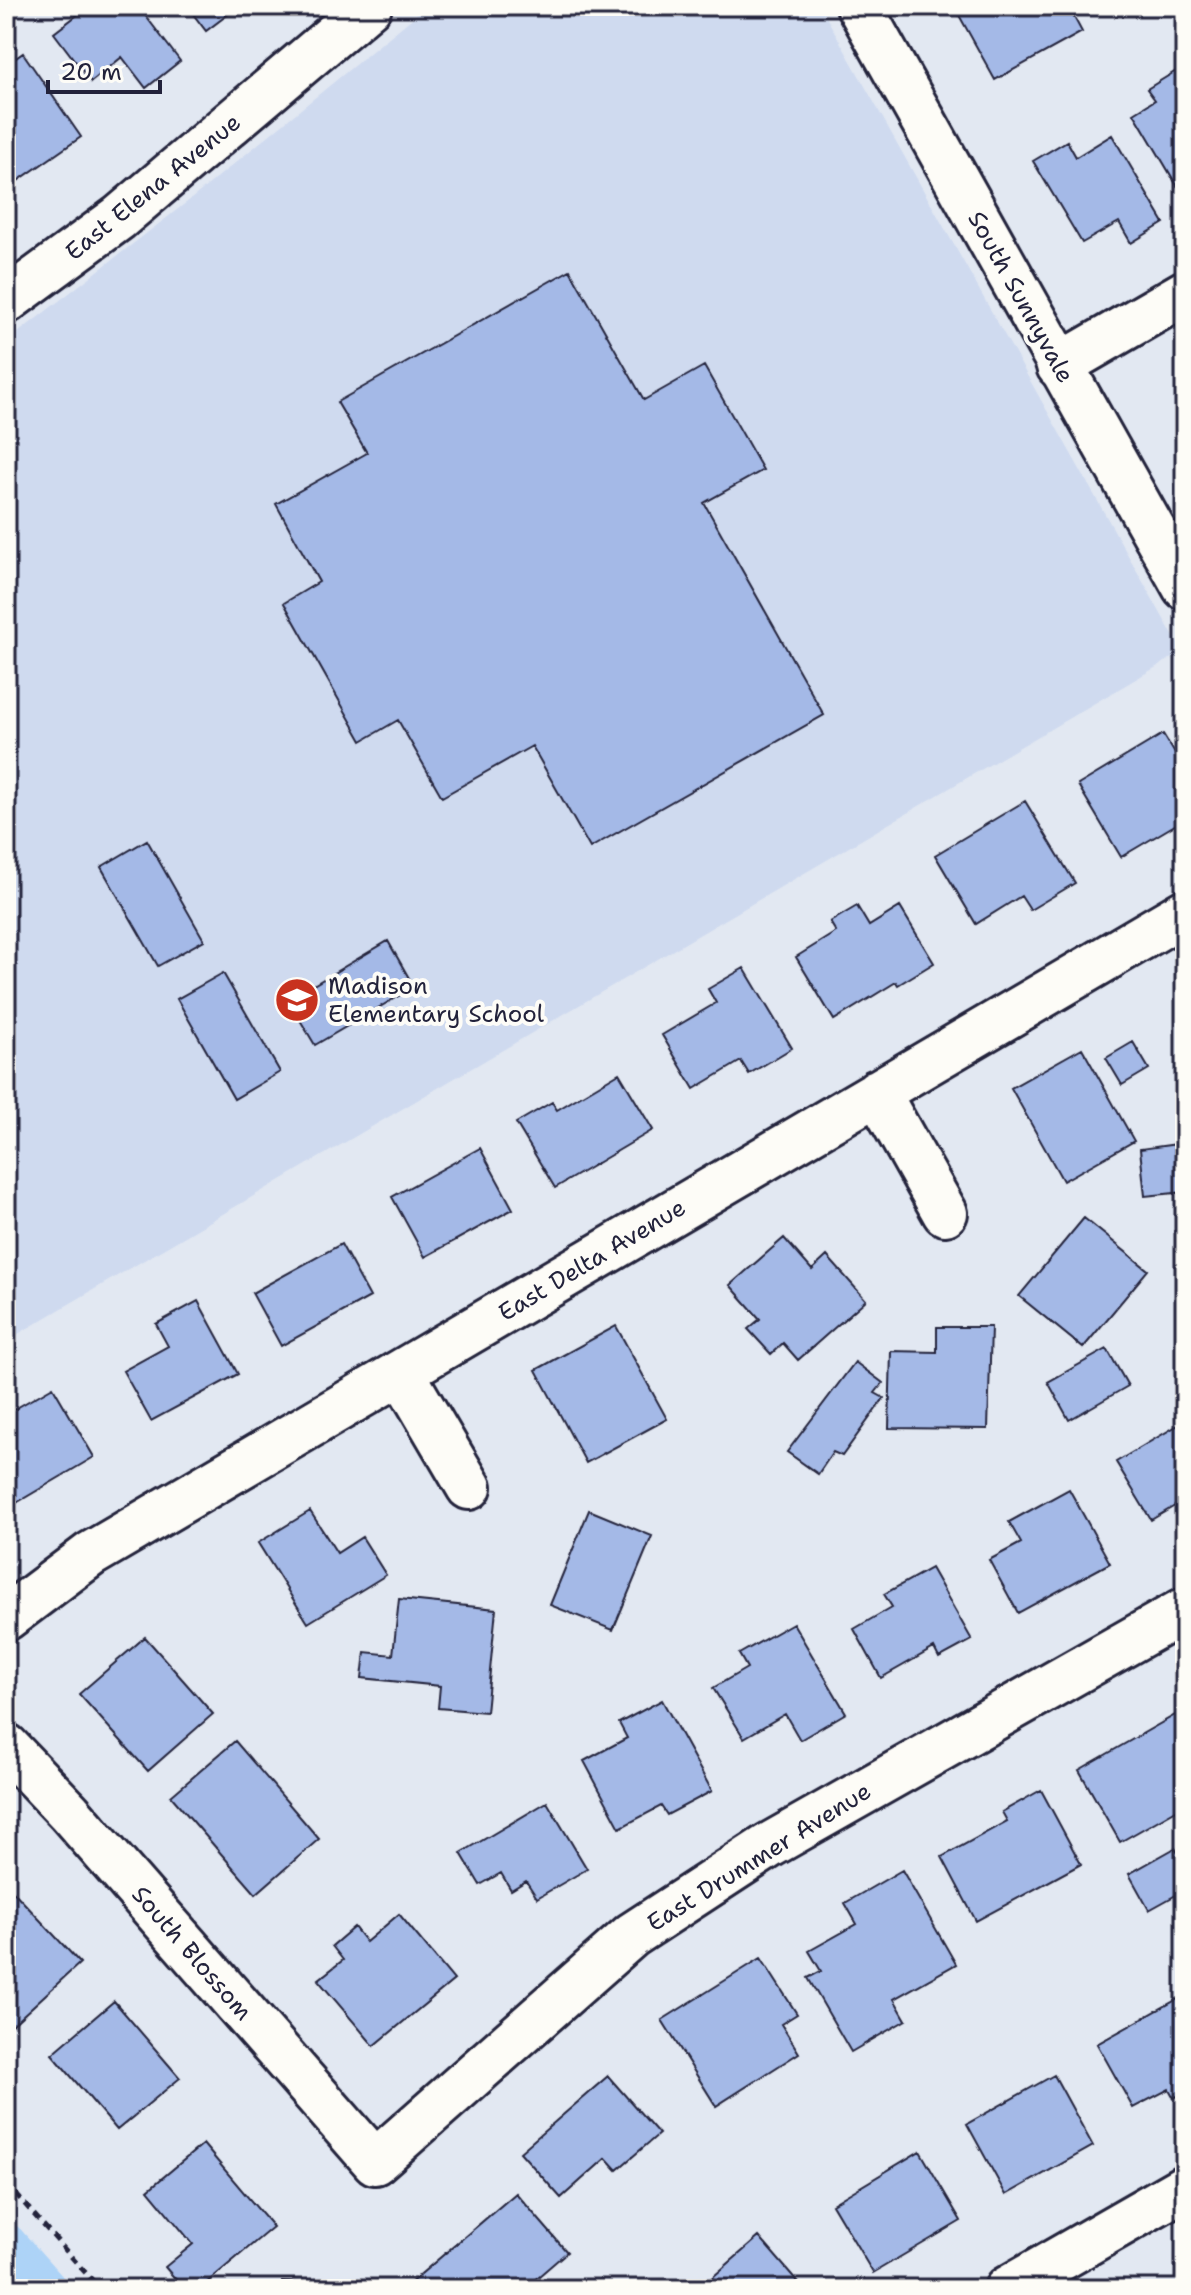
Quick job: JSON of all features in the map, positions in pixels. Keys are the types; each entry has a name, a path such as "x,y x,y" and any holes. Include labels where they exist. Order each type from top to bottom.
{"street":[{"name":"East Elena Avenue","path":"6,301 119,218 369,6"},
{"name":"South Sunnyvale","path":"859,6 1185,587"},
{"path":"1059,366 1185,293"},
{"name":"East Delta Avenue","path":"6,1618 91,1554 1185,912"},
{"path":"877,1092 945,1213"},
{"path":"402,1373 469,1487"},
{"name":"East Drummer Avenue","path":"375,2162 632,1935 770,1845 1185,1610"},
{"name":"South Blossom","path":"6,1746 69,1812 375,2162"},
{"path":"1007,2289 1185,2187"}],"path":[{"path":"6,2183 100,2289"}],"shaded area":[{"name":"Madison Elementary School","path":"427,6 820,6 1184,655 1170,659 6,1341 6,342 191,199"}],"building":[{"path":"76,6 138,6 180,61 146,88 122,57 91,82 54,33 81,12"},
{"path":"187,6 239,6 206,31"},
{"path":"1068,6 1082,32 995,80 955,8"},
{"path":"23,53 81,137 6,189 6,65"},
{"path":"1181,68 1185,74 1185,192 1182,194 1134,113 1155,100 1147,89"},
{"path":"1112,135 1164,223 1131,243 1119,222 1082,243 1033,161 1067,141 1076,157"},
{"path":"570,270 644,400 704,366 763,470 704,503 824,715 590,848 532,746 442,797 398,720 362,741 284,603 319,582 276,504 367,453 337,402"},
{"path":"1163,734 1185,770 1185,819 1121,857 1078,785"},
{"path":"1025,801 1075,883 1030,910 1021,896 976,924 935,855"},
{"path":"147,840 204,940 158,966 101,867"},
{"path":"857,906 869,926 900,907 934,963 834,1020 796,957 836,932 830,922"},
{"path":"388,941 414,987 315,1045 288,1000"},
{"path":"744,968 792,1048 749,1074 741,1061 694,1089 662,1035 716,1003 708,989"},
{"path":"223,973 280,1072 234,1099 177,999"},
{"path":"1133,1042 1149,1069 1122,1085 1106,1058"},
{"path":"1082,1048 1134,1141 1063,1181 1011,1088"},
{"path":"619,1073 653,1130 555,1188 516,1123 552,1102 557,1110"},
{"path":"1185,1143 1185,1192 1145,1196 1140,1149"},
{"path":"480,1148 513,1209 425,1257 392,1197"},
{"path":"1084,1218 1148,1270 1083,1348 1019,1296"},
{"path":"784,1238 812,1270 827,1256 866,1300 798,1360 783,1343 771,1354 748,1329 760,1319 730,1285"},
{"path":"341,1244 370,1297 281,1346 252,1293"},
{"path":"198,1301 238,1374 151,1421 123,1371 168,1346 156,1324"},
{"path":"616,1326 667,1419 586,1463 536,1370"},
{"path":"937,1327 991,1327 988,1429 889,1428 891,1351 937,1352"},
{"path":"1107,1349 1128,1386 1069,1420 1048,1382"},
{"path":"855,1362 883,1383 875,1393 884,1398 842,1456 833,1452 818,1474 787,1452"},
{"path":"53,1387 94,1457 6,1509 6,1414"},
{"path":"1185,1421 1185,1500 1151,1520 1116,1462"},
{"path":"1069,1489 1110,1563 1018,1613 989,1560 1021,1543 1009,1522"},
{"path":"589,1510 652,1536 613,1630 550,1605"},
{"path":"310,1511 337,1553 362,1537 386,1575 308,1623 258,1543"},
{"path":"931,1568 972,1640 939,1658 934,1648 881,1678 854,1629 892,1607 884,1594"},
{"path":"399,1599 496,1609 486,1712 438,1708 440,1686 362,1678 365,1652 393,1655"},
{"path":"793,1623 846,1713 800,1740 785,1714 744,1738 713,1688 747,1668 739,1654"},
{"path":"145,1637 213,1714 148,1771 79,1694"},
{"path":"662,1700 712,1791 667,1815 661,1806 620,1828 584,1761 627,1738 619,1723"},
{"path":"1184,1710 1185,1805 1120,1842 1079,1770"},
{"path":"235,1741 319,1839 256,1894 171,1796"},
{"path":"1041,1790 1081,1864 976,1921 942,1857 1007,1821 1002,1812"},
{"path":"547,1802 587,1869 537,1898 526,1881 511,1890 501,1873 480,1885 461,1853"},
{"path":"1175,1848 1185,1866 1185,1890 1149,1910 1129,1874"},
{"path":"902,1870 956,1964 894,1999 906,2020 851,2052 808,1978 821,1971 809,1951 857,1924 845,1903"},
{"path":"12,1890 80,1963 10,2027 6,2023 6,1896"},
{"path":"399,1914 454,1980 374,2046 318,1980 343,1960 332,1946 354,1927 366,1942"},
{"path":"761,1958 797,2014 781,2024 799,2053 716,2106 662,2020"},
{"path":"1185,1995 1185,2092 1174,2098 1169,2089 1133,2108 1097,2044"},
{"path":"114,2001 180,2078 117,2130 52,2054"},
{"path":"1054,2075 1093,2146 1006,2195 967,2124"},
{"path":"608,2076 659,2134 617,2170 606,2158 561,2198 520,2152"},
{"path":"203,2144 273,2227 199,2289 184,2289 165,2267 193,2244 148,2190"},
{"path":"920,2151 961,2221 873,2273 832,2204"},
{"path":"516,2193 567,2252 524,2289 411,2289 408,2285"},
{"path":"759,2237 804,2289 699,2289"},
{"path":"282,2282 393,2285 393,2289 282,2289"}],"waterway":[{"path":"6,2243 47,2289"}],"place":[{"name":"Madison Elementary School","path":"297,1000"}]}
